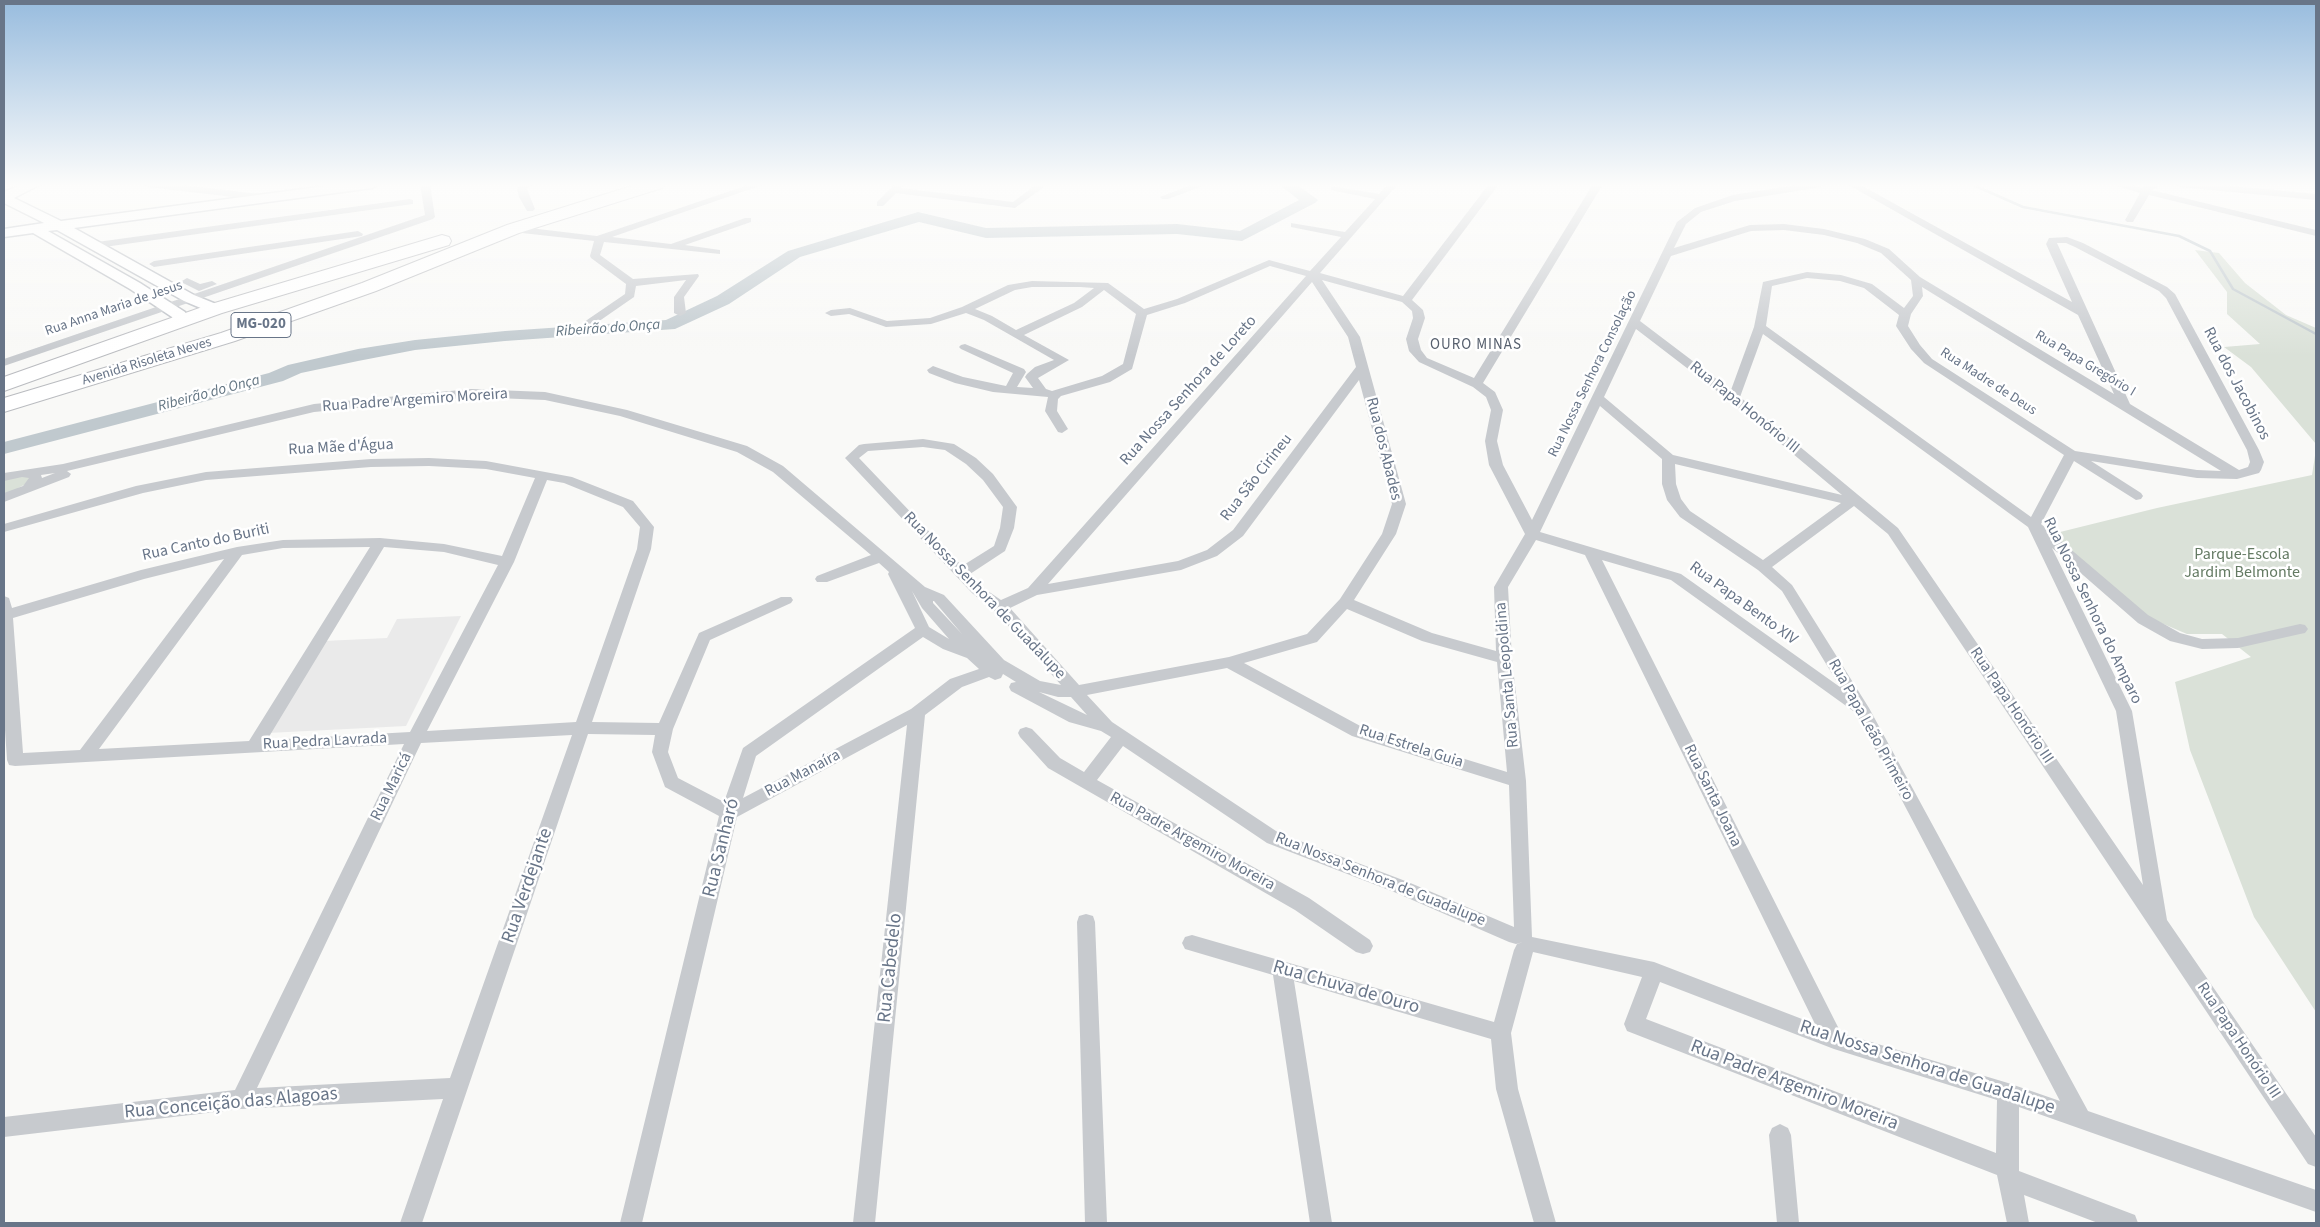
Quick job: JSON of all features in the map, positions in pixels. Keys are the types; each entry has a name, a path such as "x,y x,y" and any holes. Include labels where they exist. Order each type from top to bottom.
{"highway":[{"name":"Avenida Risoleta Neves","path":"4,384 181,320 438,241"},
{"name":"Avenida Risoleta Neves","path":"13,403 239,332 369,288 484,241"},
{"path":"215,309 233,309 244,312 248,316 247,322 239,332"}],"main road":[{"path":"53,241 135,286 179,315 181,320"},
{"path":"89,241 189,298 215,309"}],"street":[{"path":"97,245 163,241"},
{"path":"154,264 238,241"},
{"path":"187,281 199,288 305,251 309,241"},
{"name":"Rua Anna Maria de Jesus","path":"4,363 165,306 358,241"},
{"path":"599,241 594,256 630,283 694,276 679,297 680,313"},
{"path":"626,241 716,252"},
{"path":"672,247 688,241"},
{"name":"Rua Nossa Senhora de Loreto","path":"1000,608 1033,591 1343,241"},
{"path":"1406,300 1451,241"},
{"path":"1477,384 1563,241"},
{"name":"Rua Nossa Senhora Consolação","path":"1532,534 1599,399 1673,241"},
{"path":"1667,254 1708,241"},
{"path":"1734,398 1760,326 1767,284 1807,275 1841,278 1868,286 1905,314 1918,296 1916,279 1886,251 1858,241"},
{"path":"1955,241 2083,313 2124,406"},
{"name":"Rua dos Jacobinos","path":"2052,241 2051,244 2083,313"},
{"name":"Rua dos Jacobinos","path":"2068,241 2080,245 2163,289 2171,296 2254,450 2257,462 2254,470 2237,475"},
{"path":"1142,313 1181,302 1270,264 1406,300 1417,310 1419,318 1412,339 1415,351 1424,360 1477,384 1491,395 1497,410 1491,441 1496,465 1532,534"},
{"name":"Rua dos Abades","path":"1077,691 1229,662 1312,638 1345,602 1390,534 1399,504 1354,337 1342,315 1313,276"},
{"name":"Rua Papa Gregório I","path":"1916,279 2237,475"},
{"path":"591,322 630,295 630,283"},
{"path":"831,313 850,311 886,324 931,321 966,309 1012,287 1032,284 1104,285 1142,313"},
{"path":"1015,335 1078,305 1104,285"},
{"path":"966,309 988,318 1015,335 1063,360 1039,370 1031,376 1043,393"},
{"path":"933,370 959,380 1009,390 1057,393 1106,379 1128,366 1142,313"},
{"name":"Rua Madre de Deus","path":"1905,314 1902,326 1928,361 2136,496"},
{"name":"Rua Papa Honório III","path":"1635,322 1734,398 1857,503 1893,531 2316,1156"},
{"name":"Rua Nossa Senhora do Amparo","path":"1760,326 2034,525 2124,712 2159,925"},
{"path":"965,347 1020,372 1009,390"},
{"name":"Rua São Cirineu","path":"1033,591 1181,565 1212,553 1238,533 1362,368"},
{"name":"Rua Padre Argemiro Moreira","path":"23,473 62,468 98,460 314,408 471,393 532,394 623,412 742,450 778,469 920,590 939,598 998,664 1035,685 1058,691 1077,691"},
{"path":"1057,393 1052,399 1051,411 1062,429"},
{"path":"1599,399 1668,458 1857,503"},
{"path":"4,411 13,403"},
{"name":"Rua Nossa Senhora de Guadalupe","path":"961,573 1000,548 1007,528 1010,507 988,477 971,461 950,447 924,443 885,444 864,448 851,458 977,590 1000,608 1077,691 1106,726 1273,838 1401,888 1525,941 1654,971 1834,1040 2008,1093 2316,1201"},
{"path":"2237,475 2197,474 2071,454 2034,525 2143,619 2175,637 2202,644 2238,642 2300,629"},
{"name":"Rua Papa Leão Primeiro","path":"1668,458 1669,484 1674,500 1685,514 1763,567 1787,588 1862,712 2081,1119"},
{"name":"Rua Padre Argemiro Moreira","path":"24,491 98,460"},
{"name":"Rua Mãe d'Água","path":"4,528 141,490 216,475 371,463 429,462 486,465 567,480 628,504 647,527 644,549"},
{"path":"4,472 23,473 36,477 33,485 4,506"},
{"path":"4,477 23,473"},
{"name":"Rua Maricá","path":"241,1099 415,738 506,562 543,475"},
{"path":"4,498 24,491"},
{"path":"1763,567 1857,503"},
{"name":"Rua Papa Bento XIV","path":"1532,534 1676,577 1862,712"},
{"name":"Rua Santa Leopoldina","path":"1500,1033 1525,941 1517,781 1504,659 1501,587 1532,534"},
{"name":"Rua Canto do Buriti","path":"5,608 237,551 312,542 380,542 444,548 506,562"},
{"path":"254,746 380,542"},
{"name":"Rua Verdejante","path":"411,1223 644,549"},
{"path":"85,756 237,551"},
{"name":"Rua Santa Joana","path":"1591,552 1834,1040"},
{"path":"822,579 885,560 910,601 923,630"},
{"name":"Rua Padre Argemiro Moreira","path":"920,590 927,604 990,671 1075,718 1106,726"},
{"path":"730,813 671,782 660,752 665,729 704,637 786,600"},
{"path":"1345,602 1427,637 1504,659"},
{"name":"Rua Pedra Lavrada","path":"5,608 15,760 583,728 665,729"},
{"name":"Rua Padre Argemiro Moreira","path":"923,630 948,645 974,656"},
{"name":"Rua Sanharó","path":"631,1223 730,813 749,752 923,630"},
{"name":"Rua Estrela Guia","path":"1229,662 1358,732 1517,781"},
{"name":"Rua Manaíra","path":"730,813 917,713 956,683 990,671"},
{"name":"Rua Cabedelo","path":"864,1223 917,713"},
{"name":"Rua Padre Argemiro Moreira","path":"1026,733 1054,763 1302,904 1363,946"},
{"path":"1086,782 1121,736"},
{"path":"1086,922 1096,1223"},
{"name":"Rua Chuva de Ouro","path":"1192,943 1500,1033"},
{"path":"1282,970 1321,1223"},
{"name":"Rua Padre Argemiro Moreira","path":"1654,971 1634,1024 2008,1173"},
{"path":"1500,1033 1507,1089 1545,1223"},
{"name":"Rua Conceição das Alagoas","path":"4,1127 241,1099 458,1088"},
{"path":"2008,1093 2008,1173 2018,1223"},
{"path":"1780,1135 1788,1223"},
{"path":"2008,1173 2127,1223"}],"shaded area":[{"path":"461,616 406,726 268,733 324,641 387,638 397,619"}],"green space":[{"path":"2195,250 2219,253 2245,283 2286,315 2316,328 2316,444 2251,367 2224,347 2260,344 2227,314 2227,292"},
{"name":"Parque-Escola Jardim Belmonte","path":"2316,449 2316,1012 2254,917 2190,750 2175,682 2251,657 2222,634 2187,634 2147,617 2052,534 2157,508 2312,475"},
{"path":"28,475 31,481 4,496 4,479"}],"waterway":[{"name":"Ribeirão do Onça","path":"4,448 276,377 295,369 358,355 415,345 505,336 669,325 723,300 794,254 837,241"},
{"path":"2190,241 2210,251 2233,289 2316,334"}],"district":[{"name":"OURO MINAS","path":"1476,346"}]}
